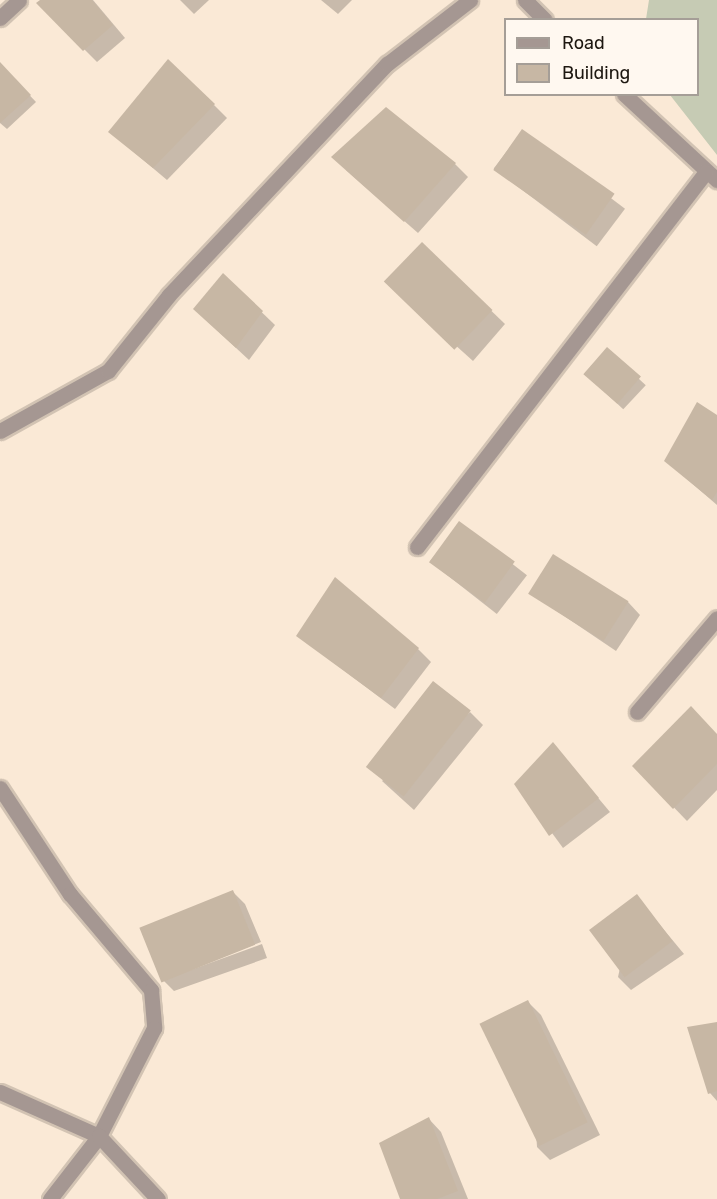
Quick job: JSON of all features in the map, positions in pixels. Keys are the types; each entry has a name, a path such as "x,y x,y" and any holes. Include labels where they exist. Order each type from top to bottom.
{"street":[{"path":"0,18 19,0"},
{"path":"0,430 108,371 169,295 387,64 470,0"},
{"path":"525,0 544,18"},
{"path":"417,547 711,176 626,96"},
{"path":"637,712 717,618"},
{"path":"0,788 70,894 151,990 154,1028 99,1136 50,1199"},
{"path":"0,1092 99,1136 158,1199"}],"green space":[{"path":"649,0 717,0 717,155 671,96 699,96 699,18 646,18"}],"building":[{"path":"40,0 92,0 113,25 83,51 36,3"},
{"path":"168,59 215,104 153,168 108,132"},
{"path":"0,62 31,95 0,123"},
{"path":"386,107 456,163 404,222 331,157"},
{"path":"522,129 615,194 586,235 493,170"},
{"path":"422,242 492,310 454,350 384,282"},
{"path":"223,273 263,311 236,348 193,309"},
{"path":"607,347 641,377 617,404 583,374"},
{"path":"697,402 717,415 717,492 712,500 664,461"},
{"path":"459,521 515,562 485,603 429,562"},
{"path":"553,554 628,601 604,641 528,594"},
{"path":"335,577 419,648 381,698 296,636"},
{"path":"433,681 471,711 404,796 366,767"},
{"path":"691,706 717,734 717,764 673,809 632,766"},
{"path":"553,742 599,798 549,836 514,784"},
{"path":"233,890 255,945 161,983 139,928"},
{"path":"637,894 673,941 625,977 589,930"},
{"path":"528,1000 588,1122 539,1146 479,1024"},
{"path":"717,1022 717,1091 708,1094 687,1027"},
{"path":"429,1117 458,1191 437,1199 400,1199 379,1143"}]}
